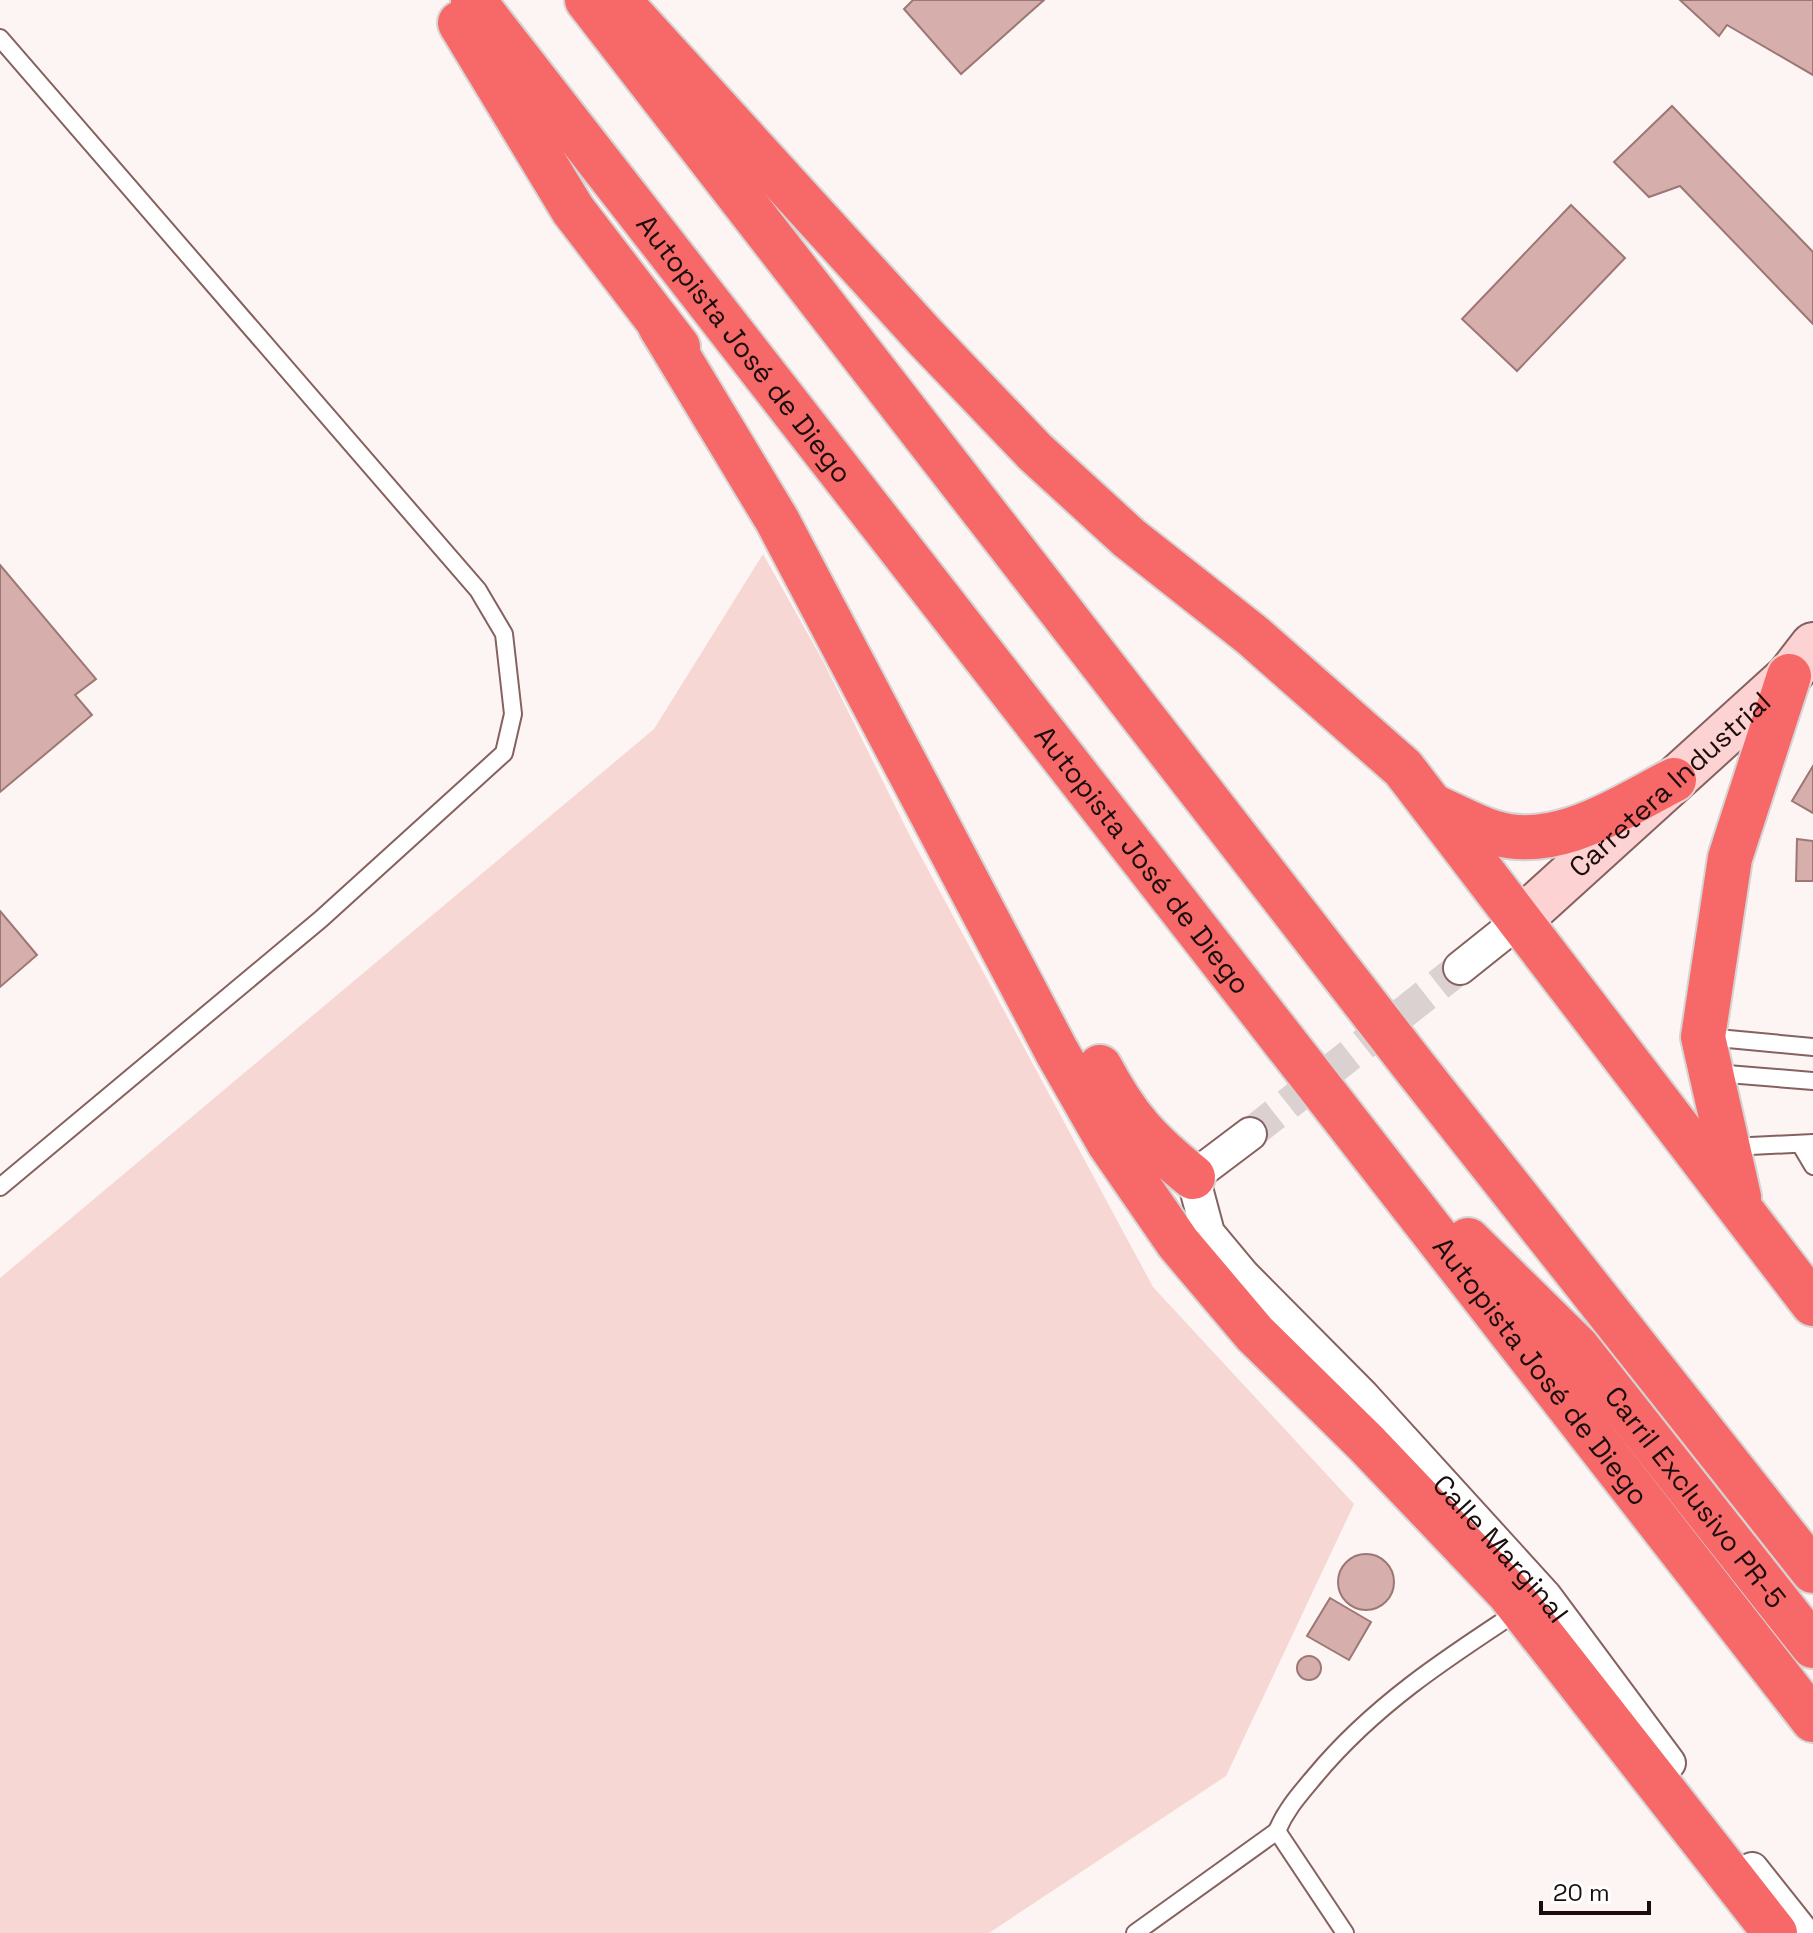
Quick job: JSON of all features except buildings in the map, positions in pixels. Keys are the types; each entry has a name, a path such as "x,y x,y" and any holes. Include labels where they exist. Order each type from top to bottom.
{"highway":[{"path":"446,0 573,210 660,326 730,408 792,507 976,854 1073,1017 1119,1102 1147,1140 1193,1177"},
{"name":"Autopista José de Diego","path":"473,0 1813,1720"},
{"path":"587,0 1413,1065 1813,1571"},
{"path":"618,0 926,338 1035,452 1129,538 1252,635 1403,768 1813,1304"},
{"name":"Calle Marginal","path":"660,326 777,520 1057,1052 1109,1143 1226,1304 1386,1464 1521,1609 1775,1933"},
{"path":"1742,1211 1707,1055 1730,858 1801,661"},
{"path":"1432,805 1495,833 1546,837 1590,823 1674,780"},
{"path":"1413,1065 1578,1348"},
{"path":"1350,1126 1578,1348"},
{"name":"Carril Exclusivo PR-5","path":"1578,1348 1813,1646"}],"street":[{"name":"Carretera Industrial","path":"1520,920 1801,661"},
{"path":"1460,968 1520,920"},
{"path":"1193,1177 1250,1134"},
{"name":"Calle Marginal","path":"1193,1177 1208,1233 1243,1275 1363,1396 1545,1596 1672,1769 1803,1933"}],"lane":[{"path":"0,38 478,590 504,634 513,714 504,753 321,919 0,1187"},
{"path":"1707,1055 1813,1047"},
{"path":"1707,1055 1813,1081"},
{"path":"1728,1147 1806,1143 1813,1166"},
{"path":"1135,1933 1277,1831 1285,1811 1344,1741 1416,1679 1521,1609"},
{"path":"1277,1831 1345,1933"}],"shaded area":[{"path":"763,554 823,661 911,838 1153,1287 1354,1504 1226,1776 989,1933 0,1933 0,1278 654,729"}],"tunnel":[{"path":"1250,1134 1460,968"}]}
